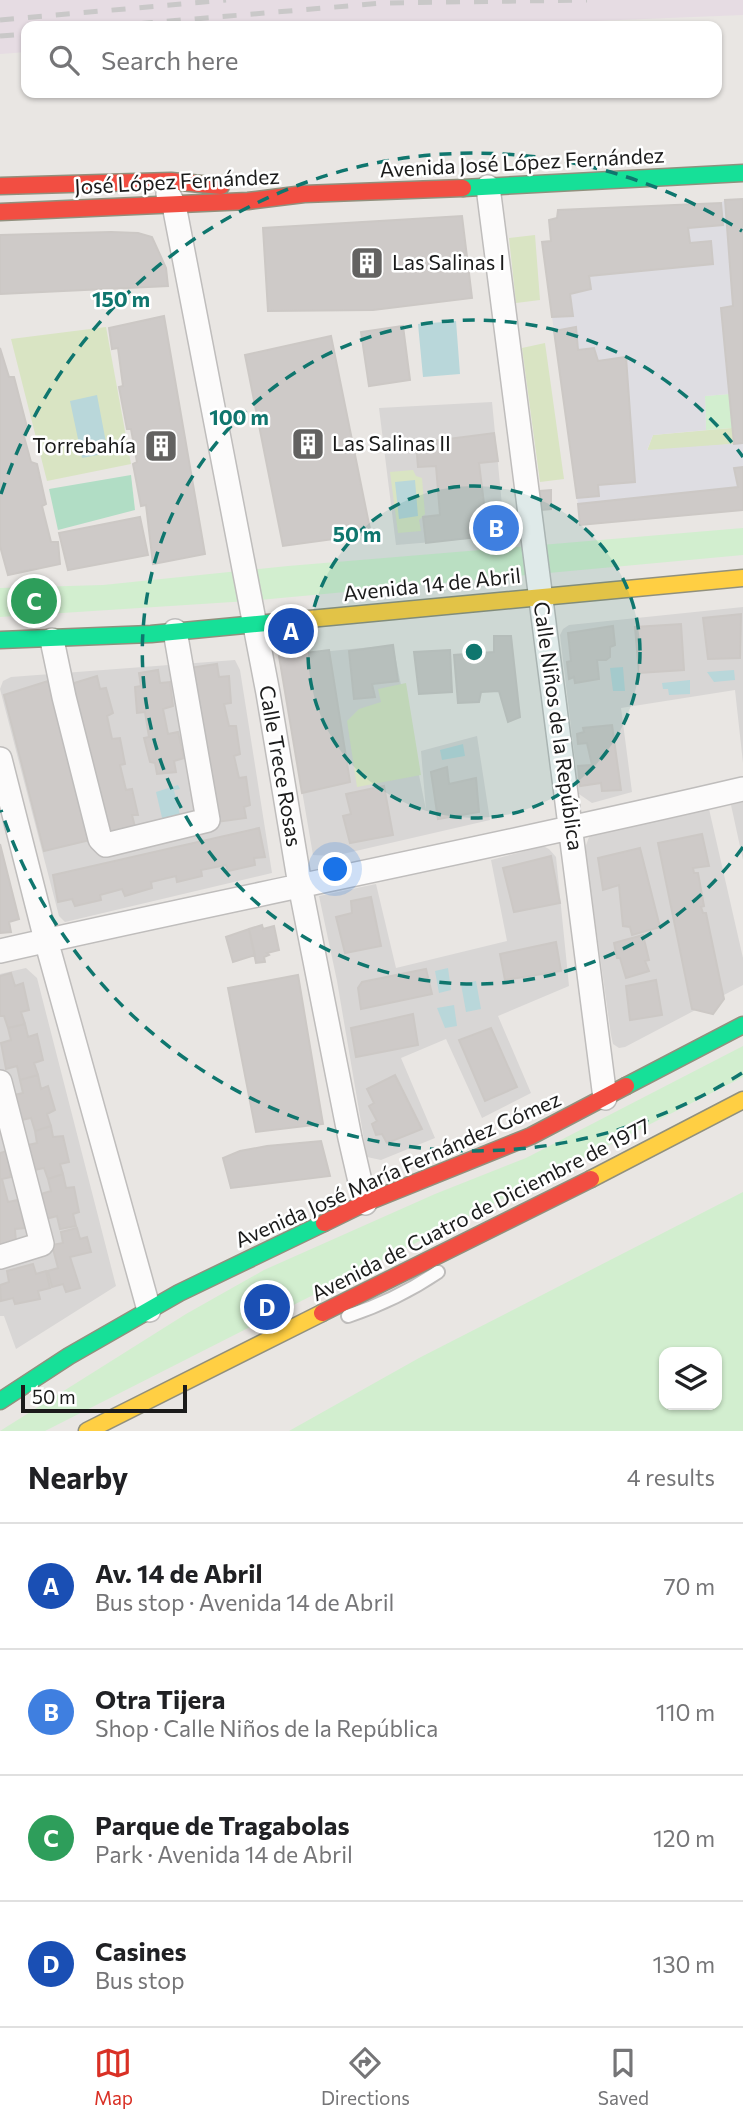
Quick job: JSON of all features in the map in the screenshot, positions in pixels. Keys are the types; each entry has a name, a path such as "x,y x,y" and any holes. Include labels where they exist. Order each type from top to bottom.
{"street":[{"name":"Avenida José López Fernández","path":"304,194 743,173"},
{"name":"José López Fernández","path":"0,186 162,181 304,194"},
{"name":"Calle Trece Rosas","path":"162,181 173,205 268,693 300,885 365,1203"},
{"name":"Calle Niños de la República","path":"488,187 605,1098"},
{"name":"José López Fernández","path":"0,212 248,201 304,194"},
{"name":"Avenida 14 de Abril","path":"0,640 52,640 174,631 743,578"},
{"path":"52,640 100,839 106,845 208,820 174,631"},
{"path":"0,758 46,940 149,1310"},
{"path":"0,951 743,789"},
{"name":"Avenida José María Fernández Gómez","path":"0,1401 69,1356 149,1310 365,1203 531,1136 743,1025"},
{"path":"0,1082 42,1244 0,1257"},
{"name":"Avenida de Cuatro de Diciembre de 1977","path":"87,1431 213,1366 492,1230 743,1100"}],"lane":[{"path":"290,1328 337,1321 374,1308 411,1290 463,1255 492,1230"},
{"path":"320,1299 360,1284 405,1272"},
{"path":"213,1366 247,1338 270,1324"}],"shaded area":[{"path":"0,0 743,0 743,15 596,21 21,21 21,52 0,54"},
{"path":"725,200 733,306 722,308 729,394 705,396 706,430 653,435 647,450 743,443 743,467 734,469 738,487 578,504 577,498 599,495 598,485 635,482 626,357 598,361 594,348 578,350 576,327 554,331 552,317 573,316 570,294 591,289 589,276 713,264 711,242 690,243 688,228 723,225 721,203"},
{"path":"492,402 505,536 396,545 379,408"},
{"path":"743,607 743,763 735,690 621,708 632,792 592,803 579,794 560,635 563,629 569,625"},
{"path":"393,645 426,810 421,751 477,736 490,820 334,856 313,855 279,656"},
{"path":"235,660 240,670 272,873 65,922 59,916 0,689 3,681 11,677"},
{"path":"743,802 743,860 731,805"},
{"path":"709,809 743,958 743,985 619,1048 613,1044 611,1035 585,848 589,837 595,833"},
{"path":"543,846 556,857 569,986 498,1016 531,1093 482,1118 446,1039 401,1058 435,1138 381,1160 367,1157 337,981 319,896 376,884 396,968 507,941 491,860"},
{"path":"26,968 37,978 116,1286 16,1349 4,1316 0,1316 0,974"}],"green space":[{"path":"535,235 540,300 516,303 509,238"},
{"path":"106,327 131,464 47,481 11,339"},
{"path":"545,343 564,479 540,482 522,348"},
{"path":"729,394 732,428 706,430 705,396"},
{"path":"732,428 734,444 647,451 653,435"},
{"path":"413,470 416,476 422,478 425,514 419,520 421,531 398,533 390,472"},
{"path":"131,475 135,510 58,530 49,489"},
{"path":"743,528 743,555 248,601 0,617 0,588 103,585 288,566"},
{"path":"406,683 421,775 357,787 347,721 359,709 381,702 378,689"},
{"path":"743,1046 743,1077 45,1431 0,1431 186,1314 264,1270 435,1194 526,1158"},
{"path":"743,1192 743,1431 289,1431 419,1358"}],"water":[{"path":"456,321 460,374 423,377 418,324"},
{"path":"97,395 108,453 82,458 70,401"},
{"path":"415,480 418,516 399,519 395,482"},
{"path":"623,667 625,691 613,691 610,668"},
{"path":"734,670 735,680 714,682 707,672"},
{"path":"690,680 690,694 669,695 668,689 663,689 662,683"},
{"path":"463,744 465,756 442,760 440,750"},
{"path":"178,785 180,789 174,790 181,819 163,822 156,792"},
{"path":"448,968 451,990 439,993 435,971"},
{"path":"476,981 481,1009 466,1012 461,984"},
{"path":"454,1005 457,1026 445,1028 437,1008"}],"building":[{"path":"743,199 743,443 734,444 721,308 733,306 725,200"},
{"path":"721,203 723,225 688,228 690,243 711,241 713,264 589,276 591,289 570,294 573,316 552,317 542,242 551,241 549,220 557,218 558,210"},
{"name":"Las Salinas I","path":"462,216 472,298 373,310 268,311 263,228"},
{"path":"138,233 152,237 166,268 168,286 0,294 0,235"},
{"name":"Torrebahía","path":"164,316 205,554 153,564 146,505 141,506 133,464 137,462 131,429 127,429 119,387 123,386 118,348 112,349 109,328"},
{"path":"403,326 410,380 369,386 361,332"},
{"path":"576,327 578,350 594,348 598,361 626,357 635,482 598,485 599,496 577,498 554,331"},
{"name":"Las Salinas II","path":"331,336 371,534 283,546 245,355"},
{"name":"Torrebahía","path":"0,348 9,377 14,377 28,431 23,433 31,462 37,464 46,504 42,506 51,542 58,542 60,564 8,575 0,546"},
{"path":"494,433 498,461 479,463 485,512 500,509 503,534 426,543 423,517 440,515 436,466 418,467 416,443"},
{"path":"743,467 743,510 580,525 578,504 738,487 734,468"},
{"path":"551,490 551,509 541,510 540,491"},
{"path":"140,517 148,555 68,570 59,533"},
{"path":"741,614 740,658 708,659 703,618"},
{"path":"681,624 684,670 639,673 635,627"},
{"path":"613,626 615,645 610,647 610,657 597,660 599,679 575,683 574,677 569,679 567,662 571,661 568,633"},
{"path":"494,636 511,636 520,717 508,722 499,691 481,692 479,702 458,703 454,655 494,652"},
{"path":"393,645 398,681 372,684 375,697 354,699 349,651"},
{"path":"329,650 350,782 302,793 279,656"},
{"path":"450,650 452,692 419,694 414,652"},
{"path":"217,664 219,677 229,676 231,703 224,704 229,726 236,726 240,754 234,756 239,778 246,777 250,805 244,807 246,818 217,822 189,668"},
{"path":"158,670 160,683 170,682 173,706 163,709 168,734 178,732 184,758 174,761 176,772 157,774 155,763 150,762 144,738 149,737 145,712 137,713 135,687 141,686 139,673"},
{"path":"97,676 100,689 106,688 113,713 107,716 112,739 120,738 125,764 120,765 126,790 132,789 138,815 132,815 135,827 107,832 71,684"},
{"path":"48,681 90,840 44,851 4,695"},
{"path":"612,725 621,790 602,791 601,783 580,786 578,766 592,765 587,743 578,744 577,734 584,732 583,728"},
{"path":"447,767 449,784 476,778 479,812 438,819 431,772"},
{"path":"384,786 393,835 350,843 343,816 351,814 346,794"},
{"path":"259,828 265,857 254,858 255,865 228,871 226,865 201,870 202,876 177,882 176,876 151,882 152,888 125,896 122,889 100,895 101,900 75,906 72,899 58,902 53,875"},
{"path":"702,834 709,866 693,868 694,873 698,873 704,906 701,907 703,913 706,913 724,999 713,1014 692,1009 658,843"},
{"path":"0,844 19,919 9,922 11,932 0,933"},
{"path":"640,848 660,927 632,935 630,927 623,926 619,885 603,890 598,858"},
{"path":"551,856 560,903 514,912 503,868"},
{"path":"371,897 381,946 345,953 336,917 352,913 351,901"},
{"path":"262,925 263,929 274,926 279,950 267,953 269,955 264,957 265,962 256,963 249,929"},
{"path":"249,929 255,955 233,962 226,937"},
{"path":"643,935 649,960 645,961 649,971 626,978 614,943"},
{"path":"556,942 561,971 505,980 500,954"},
{"path":"426,969 432,994 361,1009 358,988 362,982"},
{"path":"11,973 15,986 23,983 29,1010 21,1012 25,1024 8,1028 4,1016 0,1016 0,976"},
{"path":"298,975 323,1124 256,1132 228,988"},
{"path":"656,980 662,1015 630,1020 626,986"},
{"path":"413,1014 418,1045 356,1057 351,1028"},
{"path":"25,1024 28,1037 37,1034 43,1060 34,1063 38,1075 20,1080 17,1066 6,1069 1,1043 11,1040 8,1028"},
{"path":"491,1028 517,1087 485,1101 459,1040"},
{"path":"38,1075 41,1089 48,1086 55,1110 47,1114 51,1126 35,1131 31,1118 21,1120 14,1095 23,1093 20,1080"},
{"path":"395,1075 422,1129 387,1143 382,1134 376,1135 372,1124 377,1121 369,1106 374,1103 367,1089"},
{"path":"51,1126 53,1137 63,1136 69,1162 60,1164 63,1174 48,1179 44,1168 34,1170 28,1145 37,1143 35,1131"},
{"path":"321,1141 330,1176 231,1188 223,1158 240,1151 267,1146"},
{"path":"7,1151 11,1177 2,1179 8,1202 18,1200 25,1228 15,1229 16,1243 0,1247 0,1153"},
{"path":"63,1174 66,1188 74,1187 79,1212 73,1214 76,1226 60,1229 57,1216 46,1219 41,1194 51,1191 48,1179"},
{"path":"77,1228 80,1239 87,1237 91,1252 70,1257 80,1288 66,1292 63,1284 52,1287 48,1271 58,1268 52,1245 63,1243 61,1232"},
{"path":"33,1264 36,1274 46,1271 50,1288 38,1291 40,1299 15,1304 13,1298 1,1301 0,1285 9,1282 7,1271"}],"railway":[{"path":"0,20 226,0"},
{"path":"170,21 383,3 587,0"},
{"path":"0,36 21,34"}],"traffic: fast":[{"path":"463,188 743,173"},
{"path":"0,640 151,634 288,621"},
{"path":"626,1086 743,1025"},
{"path":"0,1401 69,1356 179,1293 324,1223"}],"traffic: slow":[{"path":"288,621 743,578"},
{"path":"591,1179 743,1100"},
{"path":"87,1431 322,1313"}],"traffic: jam":[{"path":"0,186 171,181 221,186"},
{"path":"0,212 248,201 304,194 463,188"},
{"path":"324,1223 365,1203 531,1136 626,1086"},
{"path":"322,1313 591,1179"}],"place":[{"name":"Las Salinas I","path":"367,263"},
{"name":"Las Salinas II","path":"308,444"},
{"name":"Torrebahía","path":"161,446"},
{"name":"Otra Tijera","path":"496,528"},
{"name":"Parque de Tragabolas","path":"34,601"},
{"name":"Av. 14 de Abril","path":"291,631"},
{"name":"Casines","path":"267,1307"}]}
